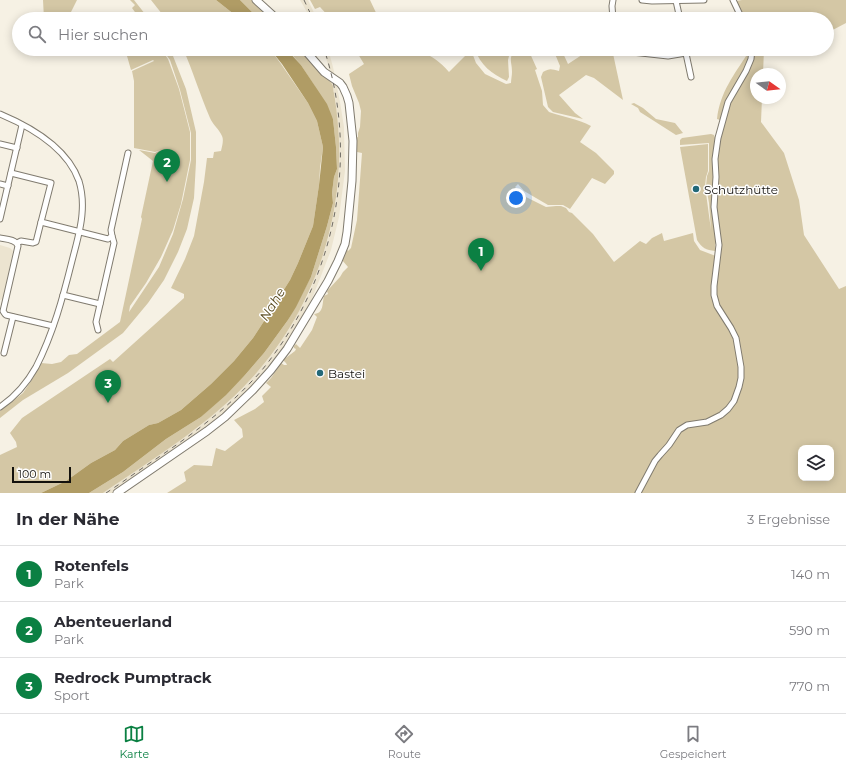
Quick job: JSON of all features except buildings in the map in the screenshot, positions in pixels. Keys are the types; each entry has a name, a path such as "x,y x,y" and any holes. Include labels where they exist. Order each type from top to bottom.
{"main road":[{"path":"256,0 269,12"},
{"path":"117,493 207,431 225,417 253,390 287,349 328,281 338,261 345,244 352,181 353,141 349,103 343,87 324,72 310,56"}],"street":[{"path":"612,12 613,0"},
{"path":"642,0 704,0"},
{"path":"733,0 739,12"},
{"path":"676,1 678,12"},
{"path":"687,56 691,77"},
{"path":"638,493 655,461 669,445 679,430 687,424 707,422 721,415 734,401 739,387 741,367 736,338 717,306 714,295 719,254 718,235 714,215 715,159 718,138 728,102 746,71 751,56"},
{"path":"0,114 34,131 54,145 63,154 74,170 82,190 82,212 79,232 63,295 53,326 42,355 30,376 16,394 0,407"},
{"path":"0,218 22,125"},
{"path":"0,144 17,148"},
{"path":"98,330 96,322 114,243 111,230 128,153"},
{"path":"0,238 17,243 21,241 36,242 51,183 11,173"},
{"path":"0,184 8,186"},
{"path":"41,222 108,239 112,236"},
{"path":"17,243 17,252 2,305 3,313 13,317 53,326"},
{"path":"63,295 100,304"},
{"path":"4,354 13,317"}],"shaded area":[{"path":"43,0 77,0 71,12 44,12"},
{"path":"130,0 134,0 143,12 135,12 132,8 135,5"},
{"path":"151,0 216,0 231,12 160,12"},
{"path":"216,0 240,0 252,12 231,12"},
{"path":"240,0 252,0 265,12 252,12"},
{"path":"300,0 308,0 314,12 307,12"},
{"path":"310,0 370,0 376,12 325,12 320,7 315,9"},
{"path":"846,0 846,23 834,29 834,12 740,12 736,1"},
{"path":"127,56 166,56 168,59 179,89 190,132 190,160 181,204 173,230 161,257 146,283 130,306 129,312 159,267 173,234 183,199 191,160 191,133 180,90 170,60 167,56 173,56 186,89 196,132 194,198 187,229 178,252 164,280 148,303 123,333 68,373 23,400 0,418 0,411 23,393 41,363 52,364 61,362 69,355 77,354 120,322 153,161 139,150 155,153 161,150 155,152 134,148 134,81 132,71 154,61 153,60 131,70"},
{"path":"186,56 275,56 308,103 317,121 323,147 313,226 298,263 290,280 253,338 234,361 211,384 181,410 158,423 149,425 123,441 115,450 91,463 66,481 41,493 0,493 0,455 17,447 16,442 10,433 22,418 110,359 113,362 184,298 184,294 171,288 194,236 207,158 213,158 214,152 221,151 223,143 221,134 210,118"},
{"path":"276,56 293,56 301,65 327,104 333,119 336,147 337,169 334,177 332,193 333,203 311,277 296,307 264,353 245,375 226,395 201,417 166,439 123,472 89,493 41,493 66,481 91,463 115,450 123,441 149,425 158,423 181,410 211,384 234,361 253,338 290,280 313,226 323,147 317,121 308,103"},
{"path":"293,56 306,56 321,74 333,85 338,126 339,160 336,194 330,228 321,262 308,294 292,324 273,353 235,396 199,426 161,454 103,493 89,493 123,472 166,439 201,417 245,375 264,353 288,320 311,277 333,203 332,193 334,177 337,169 336,147 333,119 301,65"},
{"path":"325,56 330,56 340,102 344,127 345,171 339,217 331,250 309,306 296,329 277,357 256,383 223,415 114,493 103,493 196,429 237,394 273,353 291,326 310,291 330,231 336,201 339,171 336,103"},
{"path":"359,56 430,56 449,72 465,56 473,56 476,63 485,74 506,84 511,83 512,56 531,56 537,69 535,70 542,91 543,105 549,112 591,126 580,142 596,153 614,171 614,174 605,184 592,178 570,209 563,205 548,205 524,191 518,184 515,187 526,197 546,207 561,206 566,208 593,234 614,262 640,241 646,244 652,238 662,233 664,241 693,233 694,241 700,250 721,258 721,239 716,204 717,159 721,134 731,100 753,56 764,56 763,68 750,68 750,104 762,104 761,122 784,153 799,200 804,235 839,289 846,286 846,493 167,493 186,481 184,472 194,465 212,466 216,448 225,451 243,437 242,429 234,420 255,409 264,402 262,396 271,387 266,383 281,363 287,365 283,360 295,351 296,349 294,346 296,344 300,348 312,330 317,317 314,314 320,312 323,305 324,296 328,294 327,291 348,267 342,260 347,249 348,251 351,248 357,220 362,153 357,152 356,138 358,137 360,127 361,111 349,74 364,64"},
{"path":"478,56 509,56 509,77 507,81 487,68"},
{"path":"556,56 564,56 568,64 580,56 614,56 623,100 594,78 586,75 559,95 575,113 583,119 553,112 548,107 541,77 543,72 549,69 559,71 560,66"},
{"path":"746,56 750,56 749,60 728,97 720,120 717,119 721,100 733,76"},
{"path":"634,103 643,108 656,119 675,123 683,133 676,135 640,112 638,108 631,104"},
{"path":"711,134 714,135 715,138 712,213 716,233 715,251 704,248 697,240 680,147 708,144 708,171 705,186 711,230 706,186 709,171 709,143 680,145 680,140 682,138"},
{"path":"0,245 10,248 13,251 3,299 0,300"}],"railway":[{"path":"304,0 310,12"},
{"path":"106,493 182,441 230,403 268,363 302,310 317,275 329,238 337,201 340,163 339,124 334,86 326,56"}],"place":[{"name":"Abenteuerland","path":"167,182"},
{"name":"Schutzhütte","path":"696,189"},
{"name":"Rotenfels","path":"481,271"},
{"name":"Bastei","path":"320,373"},
{"name":"Redrock Pumptrack","path":"108,403"}],"water label":[{"name":"Nahe","path":"272,304"}]}
